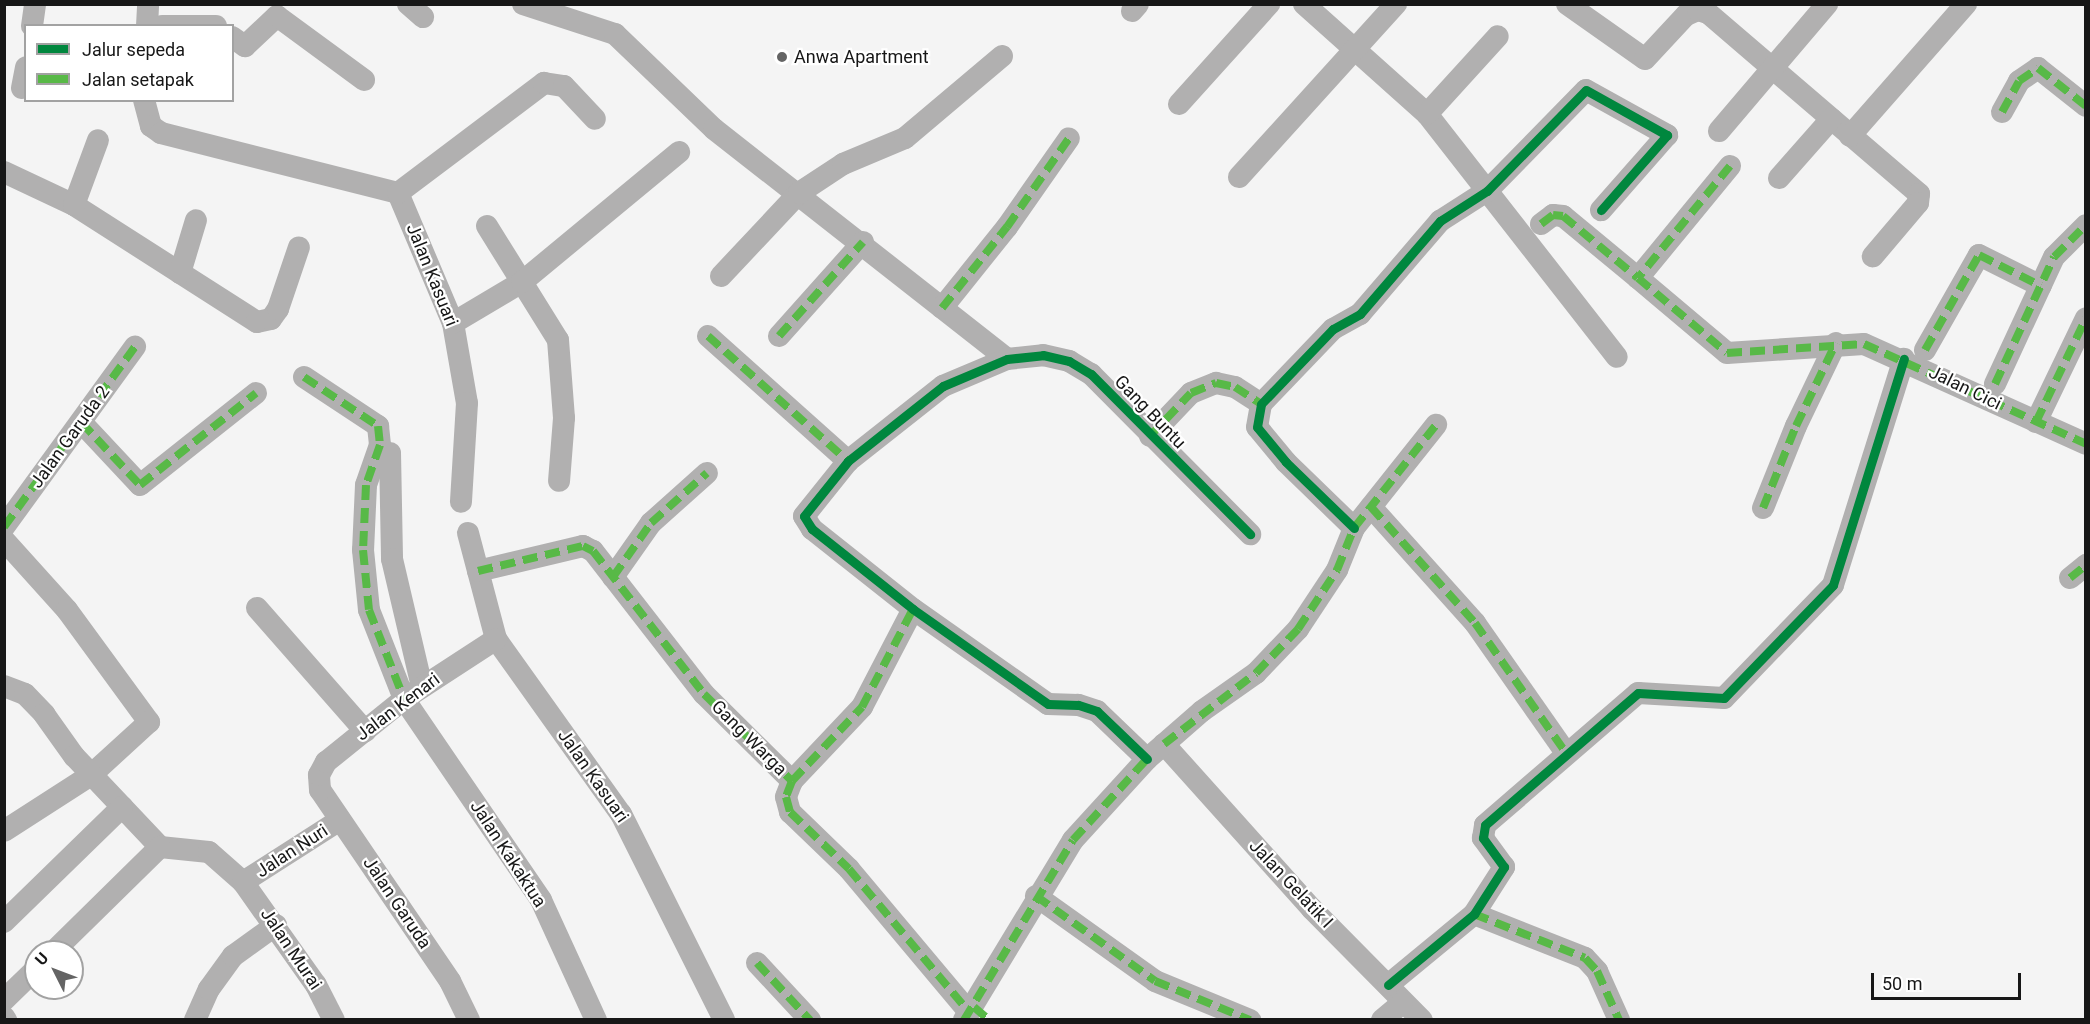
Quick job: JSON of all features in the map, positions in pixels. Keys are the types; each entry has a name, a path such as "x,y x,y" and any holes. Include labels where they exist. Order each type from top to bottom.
{"street":[{"path":"32,24 35,4"},
{"path":"147,24 148,4"},
{"path":"524,4 615,34 714,129 863,242 1007,359"},
{"path":"1179,104 1269,4"},
{"path":"1304,4 1428,114 1617,357"},
{"path":"1239,177 1396,4"},
{"path":"1567,4 1638,58 1645,59 1686,15 1698,10 1772,68 1919,194 1918,203 1873,256"},
{"path":"1719,131 1827,4"},
{"path":"1850,136 1966,4"},
{"path":"234,38 245,46 277,16 364,80"},
{"path":"1428,114 1497,36"},
{"path":"721,276 799,193 843,164 905,138 1002,56"},
{"path":"2002,112 2019,81 2038,68 2085,106"},
{"path":"145,102 151,126 161,133 398,193 534,87 555,82 564,86 595,119"},
{"path":"1354,528 1286,462 1257,427 1261,404 1333,329 1360,314 1440,221 1487,191 1586,90 1667,135 1601,210"},
{"path":"1779,178 1831,118"},
{"path":"942,308 1008,227 1070,138"},
{"path":"74,205 98,140"},
{"path":"453,323 522,282 678,152"},
{"path":"1541,224 1553,215 1563,216 1638,278 1730,166"},
{"path":"4,172 74,205 257,322 264,320 278,309 299,246"},
{"name":"Jalan Kasuari","path":"398,193 453,323 467,403 461,502"},
{"path":"180,273 196,220"},
{"path":"487,225 558,340 564,418 560,481"},
{"path":"1995,384 2054,257 2085,225"},
{"path":"778,336 863,242"},
{"path":"1925,350 1979,255 2041,286"},
{"name":"Jalan Cici","path":"1638,278 1735,356 1836,344 1864,344 1904,359 2085,444"},
{"path":"2036,422 2085,318"},
{"path":"708,336 848,461"},
{"path":"1763,508 1796,426 1836,344"},
{"name":"Jalan Garuda 2","path":"4,527 135,346"},
{"name":"Gang Buntu","path":"913,609 812,529 804,516 848,461 943,386 1007,359 1043,355 1080,367 1250,534"},
{"path":"1388,985 1474,914 1504,867 1483,838 1485,825 1638,693 1724,698 1833,585 1904,359"},
{"path":"304,377 378,426 380,445 366,496 363,550 369,610 413,693"},
{"path":"1150,436 1191,393 1216,383 1235,387 1261,404"},
{"path":"81,422 140,485 256,393"},
{"path":"974,1015 1036,896 1073,840 1147,759 1256,674 1298,629 1337,570 1354,528 1436,425"},
{"path":"390,453 392,559 413,693"},
{"path":"613,577 651,523 707,473"},
{"path":"1371,507 1475,623 1566,753"},
{"name":"Jalan Kasuari","path":"468,533 496,639 621,814 724,1020"},
{"path":"4,540 67,610 149,722 91,775 4,831"},
{"name":"Gang Warga","path":"478,571 583,546 598,556 704,694 792,781 786,797 790,812 849,869 974,1015"},
{"path":"257,608 365,731"},
{"path":"792,781 862,707 913,609 1048,704 1078,705 1097,711 1147,759"},
{"name":"Jalan Kenari","path":"320,790 319,774 326,762 413,693 496,639"},
{"path":"4,686 19,690 38,708 91,775 160,847 66,940"},
{"name":"Jalan Kakaktua","path":"413,693 541,900 596,1020"},
{"name":"Jalan Gelatik I","path":"1164,744 1312,909 1388,985 1402,1003 1422,1020"},
{"name":"Jalan Garuda","path":"320,790 444,972 469,1020"},
{"path":"4,922 122,807"},
{"name":"Jalan Nuri","path":"243,882 340,820"},
{"name":"Jalan Murai","path":"160,847 209,852 243,882 276,925 333,1020"},
{"path":"1036,896 1155,981 1250,1020"},
{"path":"1474,914 1585,958 1598,971 1619,1020"},
{"path":"195,1020 209,988 233,956 276,925"},
{"path":"757,963 810,1020"},
{"path":"4,1000 24,981"},
{"path":"1382,1020 1402,1003"}],"marked path":[{"path":"2002,112 2019,81 2038,68 2086,106"},
{"path":"942,308 1007,227 1069,138"},
{"path":"1730,166 1638,278 1727,353 1864,344 2086,444"},
{"path":"1541,224 1553,215 1563,216 1638,278"},
{"path":"1995,384 2054,257 2086,225"},
{"path":"779,336 863,242"},
{"path":"1925,350 1979,255 2041,286"},
{"path":"2036,422 2086,318"},
{"path":"708,336 848,461"},
{"path":"1763,508 1796,426 1836,343"},
{"path":"4,527 135,347"},
{"path":"304,377 378,426 380,445 366,485 363,550 369,610 404,699"},
{"path":"1150,436 1191,393 1216,383 1235,387 1261,404"},
{"path":"81,422 140,485 256,393"},
{"path":"1164,744 1256,673 1298,629 1337,570 1354,528 1436,425"},
{"path":"613,577 651,523 707,473"},
{"path":"1371,507 1475,623 1566,753"},
{"path":"478,571 583,546 593,551 704,694 792,781 786,797 790,812 849,869 969,1012"},
{"path":"2070,578 2086,565"},
{"path":"792,781 862,707 913,609"},
{"path":"964,1020 1073,840 1147,759"},
{"path":"1036,896 1155,981 1250,1020"},
{"path":"1474,914 1585,958 1597,971 1619,1020"},
{"path":"757,963 810,1020"},
{"path":"974,1007 989,1020"}],"cycle path":[{"path":"1354,528 1286,462 1257,427 1261,404 1333,329 1360,314 1440,221 1487,191 1586,90 1667,135 1601,210"},
{"path":"1147,759 1097,711 1078,705 1048,704 913,609 812,529 804,516 848,461 943,386 1007,359 1043,355 1069,361 1091,374 1250,534"},
{"path":"1388,985 1474,914 1504,867 1483,838 1485,825 1638,693 1724,698 1833,585 1904,359"}],"place":[{"name":"Anwa Apartment","path":"782,57"}]}
